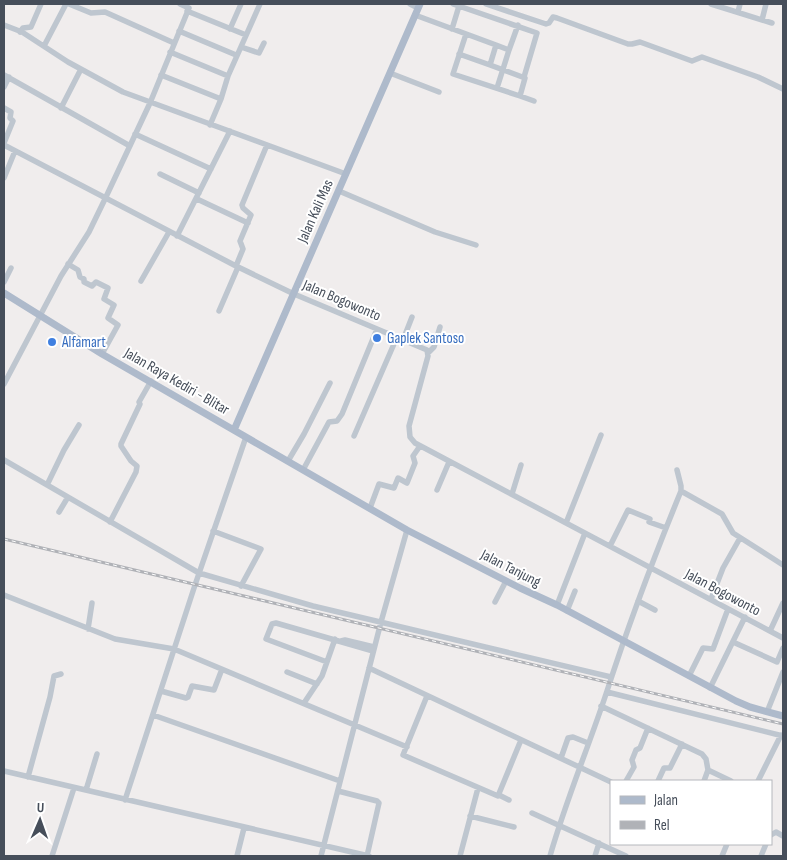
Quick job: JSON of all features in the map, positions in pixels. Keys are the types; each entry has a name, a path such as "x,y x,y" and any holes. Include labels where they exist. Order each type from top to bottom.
{"main road":[{"name":"Jalan Kali Mas","path":"234,430 418,9"},
{"name":"Jalan Raya Kediri - Blitar","path":"4,294 102,354 234,430"},
{"name":"Jalan Tanjung","path":"234,430 408,530 557,605 710,688 745,705 782,715"}],"street":[{"path":"20,32 23,28 31,27 41,4"},
{"path":"44,46 68,4 91,13 105,12 174,42"},
{"path":"180,4 246,35"},
{"path":"230,29 241,4"},
{"path":"210,125 236,55 260,4"},
{"path":"410,4 452,29 509,50"},
{"path":"479,12 485,4 546,24 553,18 557,18 628,44 639,42 692,61 702,57 758,77 783,89"},
{"path":"711,4 772,23"},
{"path":"738,12 740,4"},
{"path":"762,20 766,4"},
{"path":"452,29 456,5 518,25 538,34 520,96"},
{"path":"4,384 68,264 89,232 150,102 189,8"},
{"path":"4,25 20,32 123,92 346,174"},
{"path":"497,88 518,25"},
{"path":"178,32 236,55"},
{"path":"466,34 453,74 534,101"},
{"path":"241,47 259,53 264,43"},
{"path":"490,65 496,45"},
{"path":"170,52 228,76"},
{"path":"460,54 524,77"},
{"path":"61,108 81,69"},
{"path":"390,73 439,92"},
{"path":"4,87 6,76 130,146"},
{"path":"161,76 221,99"},
{"path":"4,108 11,112 10,118 14,121 4,144"},
{"path":"177,236 230,131"},
{"path":"135,134 211,169"},
{"name":"Jalan Bogowonto","path":"4,144 105,199 237,266 294,294 427,350 428,353"},
{"path":"218,311 237,266 243,249 240,242 252,216 242,205 268,145"},
{"path":"4,178 15,151"},
{"path":"160,174 248,223"},
{"path":"339,191 435,232 476,245"},
{"path":"142,281 169,232"},
{"path":"68,264 78,270 84,282 92,286 96,282 108,289 104,299 114,306 108,318 118,325 102,354"},
{"path":"4,282 11,268"},
{"path":"354,436 400,338 412,317"},
{"path":"370,508 379,484 394,488 398,478 408,482 415,463 413,456 420,446 410,437 409,426 428,353 434,347 440,327"},
{"path":"303,470 329,422 337,421 342,414 377,329"},
{"path":"110,522 136,472 137,466 131,461 121,444 151,381"},
{"path":"288,461 330,383"},
{"path":"47,485 79,425"},
{"path":"566,522 601,435"},
{"path":"125,800 213,531 246,437"},
{"name":"Jalan Bogowonto","path":"420,446 783,638"},
{"path":"4,460 199,573 313,606 611,677"},
{"path":"437,490 450,462"},
{"path":"512,494 521,465"},
{"path":"550,856 559,824 623,642 681,492 677,470"},
{"path":"681,492 722,514 733,533 783,565"},
{"path":"59,512 68,497"},
{"path":"610,546 628,510 650,519 649,522 666,528"},
{"path":"321,856 381,622 408,530"},
{"path":"213,531 261,549 241,586"},
{"path":"557,605 585,533"},
{"path":"711,599 723,568 740,538"},
{"path":"495,602 506,581"},
{"path":"567,611 575,591"},
{"path":"4,595 120,640 174,649 407,747"},
{"path":"638,601 655,610"},
{"path":"88,629 92,603"},
{"path":"770,631 783,603"},
{"path":"689,676 703,648 713,649 728,609"},
{"path":"710,688 744,617"},
{"path":"327,662 268,640 266,638 272,624 276,623 374,649"},
{"path":"304,703 317,684 338,640"},
{"path":"733,642 777,662 783,648"},
{"path":"369,668 610,782"},
{"path":"161,691 186,698 192,686 214,690 222,669"},
{"path":"287,672 317,684"},
{"path":"767,712 783,672"},
{"path":"28,777 54,676 61,674"},
{"path":"607,692 782,736 759,780"},
{"path":"428,696 403,755 495,796 499,795 509,800"},
{"path":"601,706 705,756 708,770 704,780"},
{"path":"153,715 340,780"},
{"path":"627,780 634,767 632,760 636,750 640,748 648,728"},
{"path":"561,758 568,738 572,737 588,743"},
{"path":"499,795 521,740"},
{"path":"658,780 664,768 670,768 682,744"},
{"path":"86,790 97,754"},
{"path":"708,770 729,780"},
{"path":"4,771 368,856 379,803 377,800 338,791"},
{"path":"52,856 74,788"},
{"path":"460,856 478,788"},
{"path":"532,813 626,856"},
{"path":"470,816 514,827"},
{"path":"237,856 244,828"},
{"path":"772,834 776,832 783,836"},
{"path":"595,856 599,843"}],"railway":[{"path":"4,539 783,724"}],"place":[{"name":"Gaplek Santoso","path":"377,338"},
{"name":"Alfamart","path":"52,342"}]}
